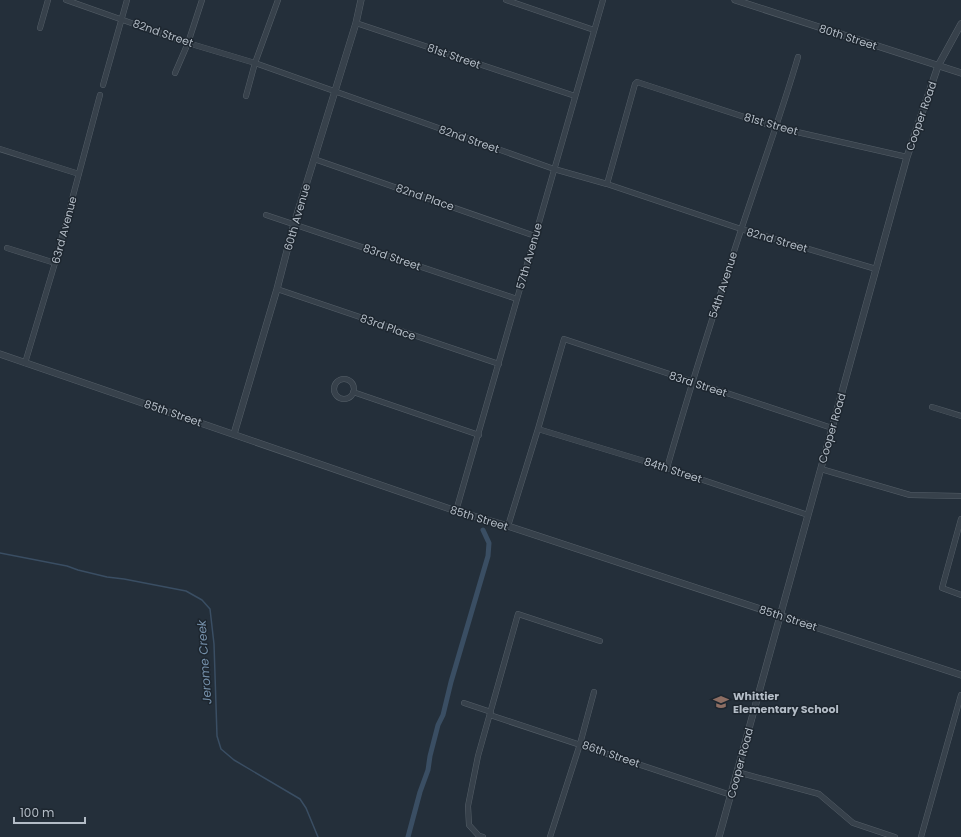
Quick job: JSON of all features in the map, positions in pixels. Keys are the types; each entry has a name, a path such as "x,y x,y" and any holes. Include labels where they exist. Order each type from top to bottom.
{"street":[{"path":"40,28 48,0"},
{"name":"82nd Street","path":"66,0 188,42 255,63 554,169 607,184 741,229 876,269"},
{"path":"103,85 127,0"},
{"path":"175,74 188,42 202,0"},
{"path":"246,96 255,63 278,0"},
{"name":"60th Avenue","path":"234,434 277,289 294,224 356,23 361,0"},
{"path":"506,0 594,30"},
{"name":"57th Avenue","path":"456,511 603,0"},
{"name":"80th Street","path":"735,0 961,73"},
{"name":"81st Street","path":"356,23 575,96"},
{"name":"Cooper Road","path":"719,837 907,157 938,66 961,24"},
{"name":"54th Avenue","path":"667,468 692,382 798,57"},
{"name":"81st Street","path":"607,184 635,84 637,82 775,127 907,157"},
{"name":"63rd Avenue","path":"25,363 55,263 100,95"},
{"path":"0,149 79,174"},
{"name":"82nd Place","path":"314,159 535,236"},
{"name":"83rd Street","path":"266,215 517,299"},
{"path":"7,248 55,263"},
{"name":"83rd Place","path":"277,289 499,364"},
{"name":"83rd Street","path":"538,429 564,339 832,428"},
{"name":"85th Street","path":"0,354 456,511 508,526 961,675"},
{"path":"353,392 479,435"},
{"path":"932,407 961,416"},
{"path":"508,526 538,429"},
{"name":"84th Street","path":"538,429 667,468 808,515"},
{"path":"821,469 910,496 961,496"},
{"path":"961,519 942,588 961,595"},
{"path":"483,837 479,836 469,825 468,806 478,756 518,614 600,641"},
{"path":"550,837 580,744 594,692"},
{"path":"921,837 961,695"},
{"name":"86th Street","path":"464,703 731,795"},
{"path":"737,772 819,794 853,823 894,837"}],"waterway":[{"path":"408,837 420,792 428,770 438,725 443,715 451,682 488,556 489,543 483,530"},
{"name":"Jerome Creek","path":"0,553 67,566 107,577 186,591 202,600 210,609 214,644 217,736 221,749 234,760 300,799 306,808 318,837"}],"place":[{"name":"Whittier Elementary School","path":"721,702"}]}
